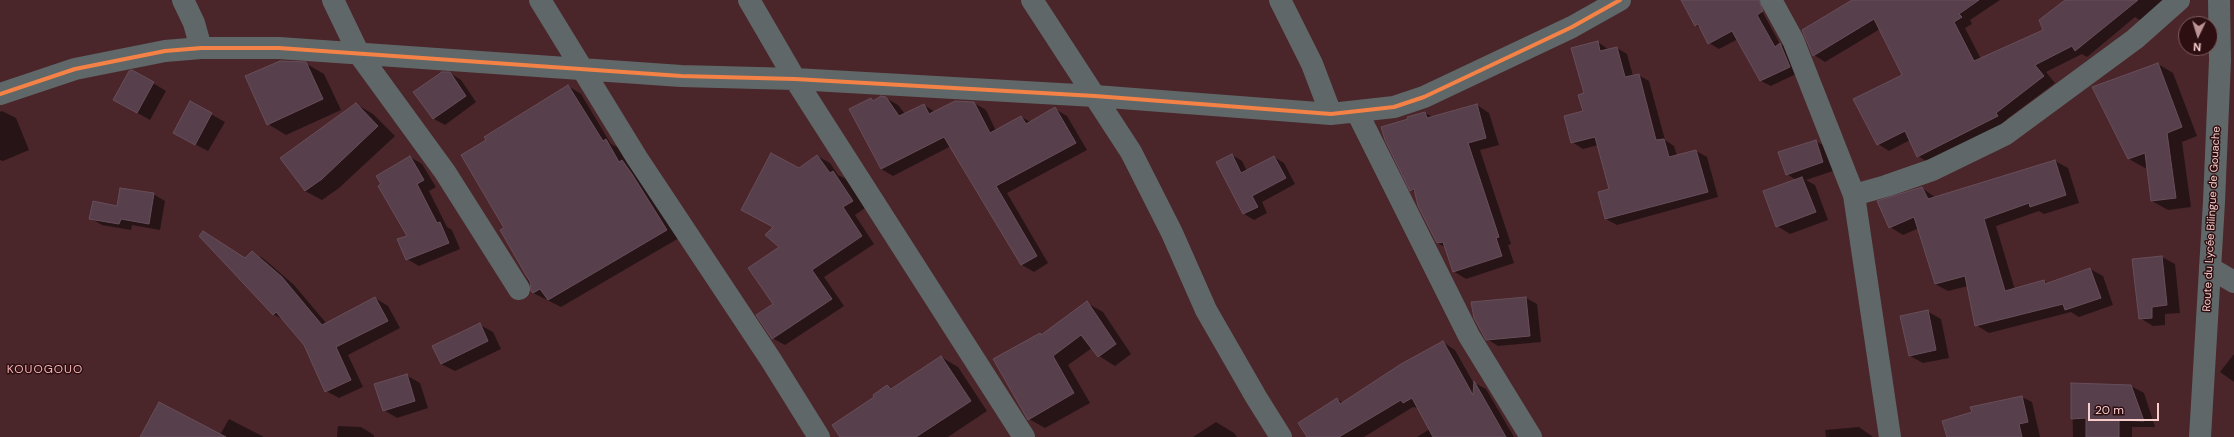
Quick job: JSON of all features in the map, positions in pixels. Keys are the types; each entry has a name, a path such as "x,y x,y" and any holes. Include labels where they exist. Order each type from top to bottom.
{"street":[{"path":"183,0 194,23 200,48"},
{"path":"333,0 359,54 445,172 519,289"},
{"path":"540,0 641,164 772,360 819,437"},
{"path":"749,0 795,79 1024,437"},
{"path":"1032,0 1131,152 1172,233 1206,310 1281,437"},
{"path":"1280,0 1312,64 1331,114"},
{"path":"0,94 75,69 165,51 200,48 279,48 681,76 795,79 1095,96 1331,114 1394,107 1424,97 1572,27 1620,0"},
{"path":"1771,0 1793,40 1854,195 1890,437"},
{"path":"1854,195 1932,170 2006,134 2135,39 2179,0"},
{"name":"Route du Lycée Bilingue de Gouache","path":"2200,437 2220,60 2219,0"},
{"path":"1357,112 1469,336 1531,437"},
{"path":"2210,268 2234,282"}],"building":[{"path":"1681,0 1759,0 1763,11 1757,15 1775,47 1780,43 1790,67 1760,81 1732,31 1708,44 1698,24 1695,26"},
{"path":"1852,0 1979,0 1959,14 1962,17 1954,22 1974,61 2043,30 2039,20 2065,0 2138,0 2075,51 2072,46 2035,65 2044,76 1996,113 1998,116 1917,157 1905,131 1877,145 1853,99 1902,75 1874,19 1813,56 1802,30"},
{"path":"1598,41 1600,51 1617,47 1625,77 1639,74 1656,140 1664,139 1669,157 1696,150 1708,192 1605,219 1598,192 1609,189 1595,137 1571,143 1564,116 1583,111 1578,95 1584,93 1571,48"},
{"path":"280,61 306,62 323,99 267,125 245,76"},
{"path":"2158,63 2182,127 2167,133 2176,198 2151,201 2145,153 2128,159 2092,87"},
{"path":"132,70 154,82 137,113 113,100 129,71"},
{"path":"442,72 450,72 466,96 433,119 413,92"},
{"path":"568,85 603,141 606,139 619,162 622,160 632,174 667,230 548,300 540,289 533,293 531,291 530,282 500,230 504,228 461,155 486,140 484,137"},
{"path":"881,96 886,97 899,116 924,104 929,114 955,101 974,102 990,133 1021,116 1026,124 1055,107 1076,143 996,186 1037,256 1021,265 944,137 881,169 849,109 871,98 873,101"},
{"path":"190,101 212,113 195,145 173,133"},
{"path":"356,103 378,126 322,179 305,191 280,158"},
{"path":"1477,104 1486,138 1468,143 1499,237 1496,238 1502,256 1453,272 1443,242 1437,243 1418,206 1414,189 1410,191 1385,140 1381,127 1425,112 1427,118"},
{"path":"1816,140 1823,162 1786,175 1778,152"},
{"path":"771,153 799,168 817,155 830,173 833,171 853,201 843,207 862,236 812,270 832,299 772,339 756,315 773,304 748,268 779,247 765,235 773,227 741,210"},
{"path":"1232,154 1241,173 1274,156 1286,178 1252,196 1258,207 1243,214 1216,162"},
{"path":"410,156 424,180 417,184 437,223 440,222 449,243 406,260 397,239 407,236 378,186 381,184 376,176"},
{"path":"2055,160 2066,195 2030,207 2029,203 1984,219 2005,291 2044,280 2045,284 2090,268 2101,298 2065,310 2063,304 1975,326 1965,276 1935,284 1914,217 1889,228 1877,201 1922,187 1928,199"},
{"path":"1802,177 1816,212 1776,227 1763,191"},
{"path":"120,188 154,193 149,224 121,219 119,224 89,219 93,201 117,206"},
{"path":"203,231 245,258 252,251 282,277 322,325 375,297 388,321 336,347 351,380 325,392 304,345 276,312 273,315 199,236"},
{"path":"2162,256 2167,305 2152,307 2152,318 2139,319 2132,259"},
{"path":"1526,297 1530,336 1486,340 1474,318 1471,302"},
{"path":"1087,301 1116,344 1098,357 1081,335 1053,356 1074,393 1028,420 993,359 1040,333 1041,335"},
{"path":"1928,310 1936,350 1909,356 1900,316"},
{"path":"480,323 488,341 441,364 432,346"},
{"path":"1443,341 1473,395 1474,381 1506,437 1433,437 1412,398 1403,403 1401,400 1339,437 1307,437 1298,423 1337,398 1340,404 1401,364"},
{"path":"941,356 971,401 916,437 840,437 832,425 874,397 873,395 887,385 891,389"},
{"path":"407,374 415,401 383,411 374,384"},
{"path":"2071,383 2131,385 2144,421 2119,420 2119,437 2086,437 2086,418 2071,419"},
{"path":"2022,396 2028,422 2019,424 2022,437 1947,437 1942,421 1972,412 1970,407"},
{"path":"159,402 226,437 140,437"}],"cycle path":[{"path":"0,94 75,69 165,51 201,48 279,48 681,76 795,79 1095,96 1331,114 1394,107 1424,97 1572,27 1620,0"}],"district":[{"name":"KOUOGOUO","path":"45,370"}]}
